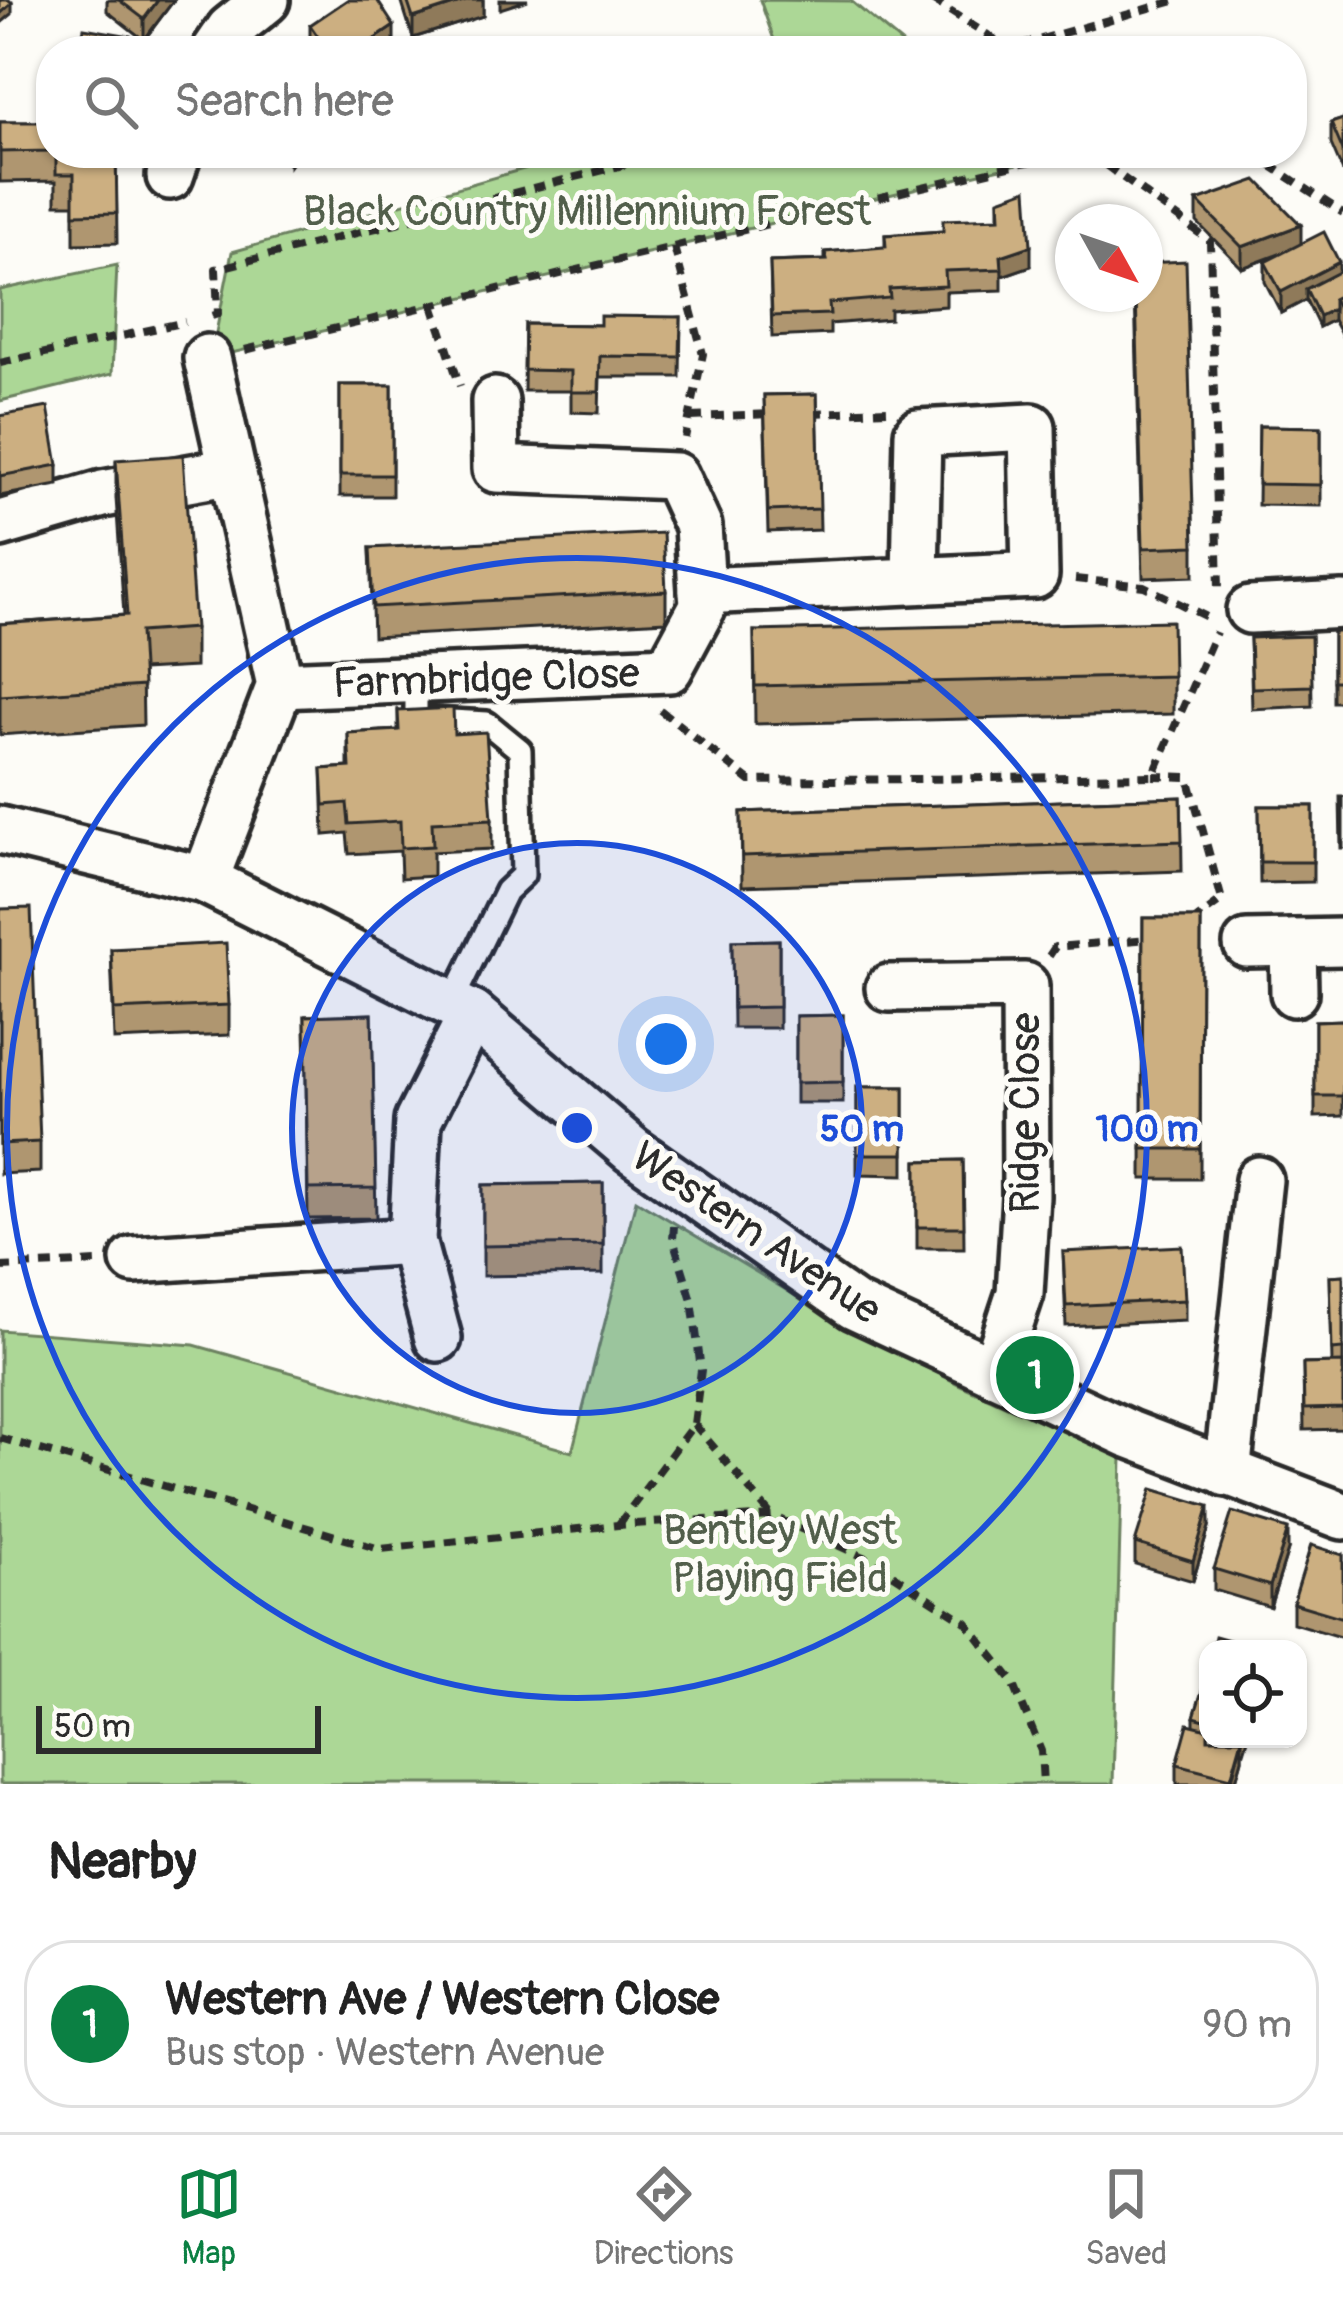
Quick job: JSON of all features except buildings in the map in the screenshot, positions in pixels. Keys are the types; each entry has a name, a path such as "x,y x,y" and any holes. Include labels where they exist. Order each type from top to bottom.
{"street":[{"path":"225,36 266,0"},
{"path":"206,880 280,686 209,367"},
{"path":"495,401 496,469 675,476"},
{"path":"702,591 1034,575 1032,427 918,433 915,578"},
{"path":"0,524 103,494 232,471"},
{"name":"Farmbridge Close","path":"280,686 669,669 703,606 698,526 675,476"},
{"path":"1235,617 1343,605"},
{"name":"Western Avenue","path":"0,830 206,880 461,1009 632,1150 854,1306 1227,1473 1343,1516"},
{"path":"1246,944 1343,942"},
{"path":"1293,943 1294,993"},
{"name":"Ridge Close","path":"889,988 1025,986 1026,1196 1020,1293 994,1372"},
{"path":"438,1337 412,1241 418,1121 461,1009"},
{"path":"1227,1473 1258,1180"},
{"path":"134,1260 412,1241"}],"lane":[{"path":"416,680 416,719 487,723 520,750 523,875 506,891 461,1009"}],"path":[{"path":"932,0 987,36"},
{"path":"1056,36 1178,0"},
{"path":"0,363 218,314 216,269 611,168"},
{"path":"209,367 211,358 1005,168"},
{"path":"1275,168 1343,213"},
{"path":"674,247 703,354 675,476"},
{"path":"433,305 464,397 495,401"},
{"path":"803,413 893,410 918,433"},
{"path":"691,417 781,414"},
{"path":"1034,575 1144,586 1235,617"},
{"path":"1025,986 1055,947 1172,937 1222,899 1188,777 1153,776"},
{"path":"618,1525 694,1424 701,1370 692,1300 673,1240 677,1182"},
{"path":"0,1267 134,1260"},
{"path":"694,1424 772,1516 871,1560 967,1622 1012,1680 1041,1751 1042,1784"},
{"path":"0,1438 380,1549 618,1525 772,1516"}],"green space":[{"path":"760,0 851,1 893,36 773,36"},
{"name":"Black Country Millennium Forest","path":"527,168 1001,168 211,358 232,252"},
{"path":"117,265 112,374 0,401 0,290"},
{"name":"Bentley West Playing Field","path":"636,1200 816,1308 958,1384 1122,1458 1113,1784 0,1784 0,1330 194,1345 572,1452"}],"place":[{"name":"Western Ave / Western Close","path":"1035,1375"}]}
